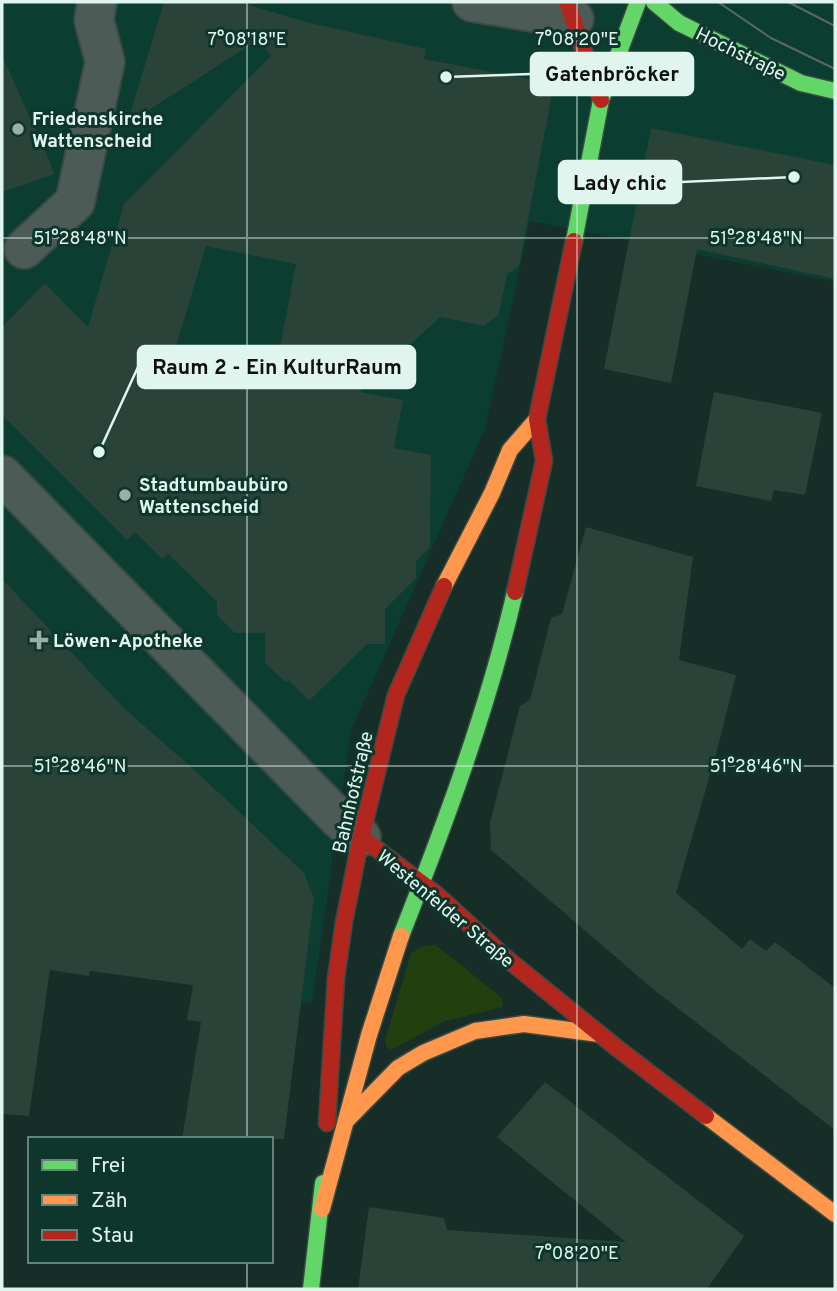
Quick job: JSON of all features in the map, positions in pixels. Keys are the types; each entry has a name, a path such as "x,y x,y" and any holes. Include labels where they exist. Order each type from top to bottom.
{"street":[{"path":"10,261 75,202 105,62 94,20 97,2"},
{"path":"472,2 571,10 601,100"},
{"name":"Bahnhofstraße","path":"322,1209 369,1035 421,883 446,821 506,630 544,461 537,419 601,100 638,2"},
{"name":"Hochstraße","path":"654,2 679,23 801,83 835,91"},
{"name":"Bahnhofstraße","path":"311,1289 322,1209 336,978 344,922 361,837 396,695 446,580 492,493 510,450 537,419"},
{"name":"Westenfelder Straße","path":"2,475 339,819 421,883 506,958 599,1034 835,1214"},
{"name":"Bahnhofstraße","path":"345,1122 398,1068 423,1053 475,1031 524,1024 599,1034"}],"shaded area":[{"path":"2,2 835,2 835,282 530,221 485,429 351,731 312,1003 148,979 163,915 2,749"}],"green space":[{"path":"436,945 502,998 503,1005 445,1021 391,1050 385,1041 411,953 423,946"}],"building":[{"path":"164,2 239,2 306,22 426,49 424,59 554,84 519,266 507,274 499,314 484,326 440,317 360,392 403,400 394,448 431,455 430,547 416,562 416,578 385,609 385,644 367,644 309,701 290,681 284,681 265,663 265,633 235,633 217,615 217,602 168,554 162,559 135,532 127,540 2,415 2,327 45,283 88,327 124,204 271,56 258,40 127,124","holes":["206,246 296,264 274,379 175,350"]},
{"name":"Friedenskirche Wattenscheid","path":"2,55 55,174 2,192"},
{"path":"651,128 835,165 835,279 697,249 671,383 604,369"},
{"path":"714,392 822,413 805,495 774,490 771,501 696,486"},
{"path":"586,527 693,557 679,660 736,675 676,893 742,949 750,939 766,951 775,942 835,988 835,1130 653,989 491,850 490,823 520,706 530,700 551,618 562,614"},
{"path":"2,579 124,708 304,873 314,898 284,1139 182,1137 201,1022 187,1020 193,985 90,971 89,976 50,970 29,1116 2,1114"},
{"path":"545,1082 744,1236 707,1289 358,1289 369,1207 444,1218 447,1230 626,1242 497,1137"}],"tram line":[{"path":"718,2 771,38 835,69"},
{"path":"788,2 835,26"}],"traffic: fast":[{"path":"574,241 601,100 638,2"},
{"path":"654,2 679,23 801,83 835,91"},
{"path":"401,936 464,766 492,679 515,592"},
{"path":"311,1289 323,1183"}],"traffic: slow":[{"path":"444,586 492,493 510,450 537,419"},
{"path":"322,1209 369,1035 401,936"},
{"path":"346,1121 398,1068 423,1053 475,1031 524,1024 599,1034"},
{"path":"706,1116 835,1214"}],"traffic: jam":[{"path":"567,2 601,100"},
{"path":"515,592 544,461 537,419 574,241"},
{"path":"327,1123 336,978 361,837 396,695 444,586"},
{"path":"361,837 436,894 506,958 617,1048 706,1116"}],"place":[{"name":"Gatenbröcker","path":"446,77"},
{"name":"Friedenskirche Wattenscheid","path":"18,129"},
{"name":"Lady chic","path":"794,177"},
{"name":"Raum 2 - Ein KulturRaum","path":"99,452"},
{"name":"Stadtumbaubüro Wattenscheid","path":"125,495"},
{"name":"Löwen-Apotheke","path":"39,640"}]}
